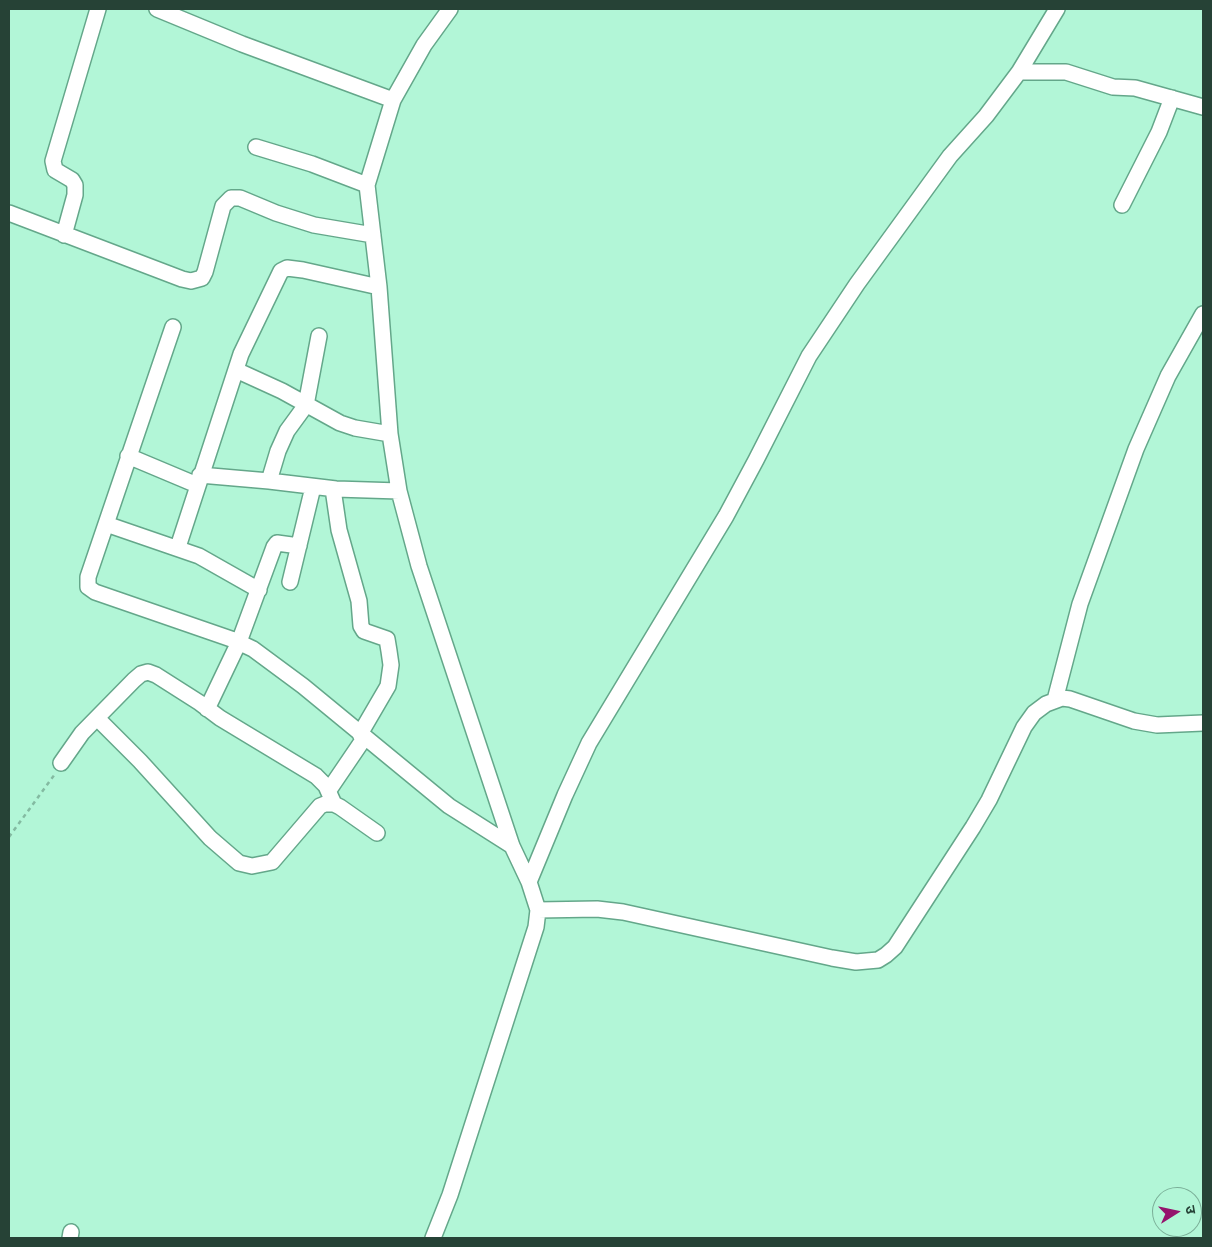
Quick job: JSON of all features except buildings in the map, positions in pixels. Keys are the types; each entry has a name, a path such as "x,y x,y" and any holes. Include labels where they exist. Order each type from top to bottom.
{"street":[{"path":"64,234 75,195 75,185 72,180 55,170 53,161 98,9"},
{"path":"157,9 242,44 393,100"},
{"path":"433,1238 450,1195 536,927 538,910 529,882 512,846 419,566 399,491 390,434 379,287 367,185 393,100 424,45 450,9"},
{"path":"529,882 565,795 590,743 726,516 809,356 857,284 950,156 986,116 1019,72 1057,9"},
{"path":"1019,72 1066,72 1113,87 1135,88 1203,107"},
{"path":"1122,205 1160,132 1172,98"},
{"path":"256,147 312,164 367,185"},
{"path":"9,213 182,280 191,281 202,278 206,272 223,206 231,198 240,198 276,213 314,225 372,235"},
{"path":"178,548 241,354 268,301 278,275 284,269 304,270 379,287"},
{"path":"1055,700 1080,604 1136,449 1168,376 1203,314"},
{"path":"173,327 88,577 87,583 90,590 253,648 449,806 512,846"},
{"path":"269,481 278,451 287,431 306,405 319,336"},
{"path":"236,370 282,391 340,423 355,428 390,434"},
{"path":"128,456 199,480 269,481 333,489 399,491"},
{"path":"290,582 313,487"},
{"path":"97,718 210,838 233,859 246,866 261,866 272,862 320,806 325,804 331,797 388,686 391,665 387,638 362,629 359,601 339,530 333,489"},
{"path":"106,524 178,548 216,564 259,590"},
{"path":"207,709 239,642 275,544 299,546"},
{"path":"61,763 73,744 134,680 144,672 156,675 220,718 316,776 322,781 331,797 377,833"},
{"path":"538,910 597,909 623,912 832,958 856,962 878,960 894,947 973,827 989,800 1024,727 1034,713 1055,700 1062,698 1070,699 1134,722 1176,726 1203,723"}],"path":[{"path":"9,837 35,803 61,763"}]}
